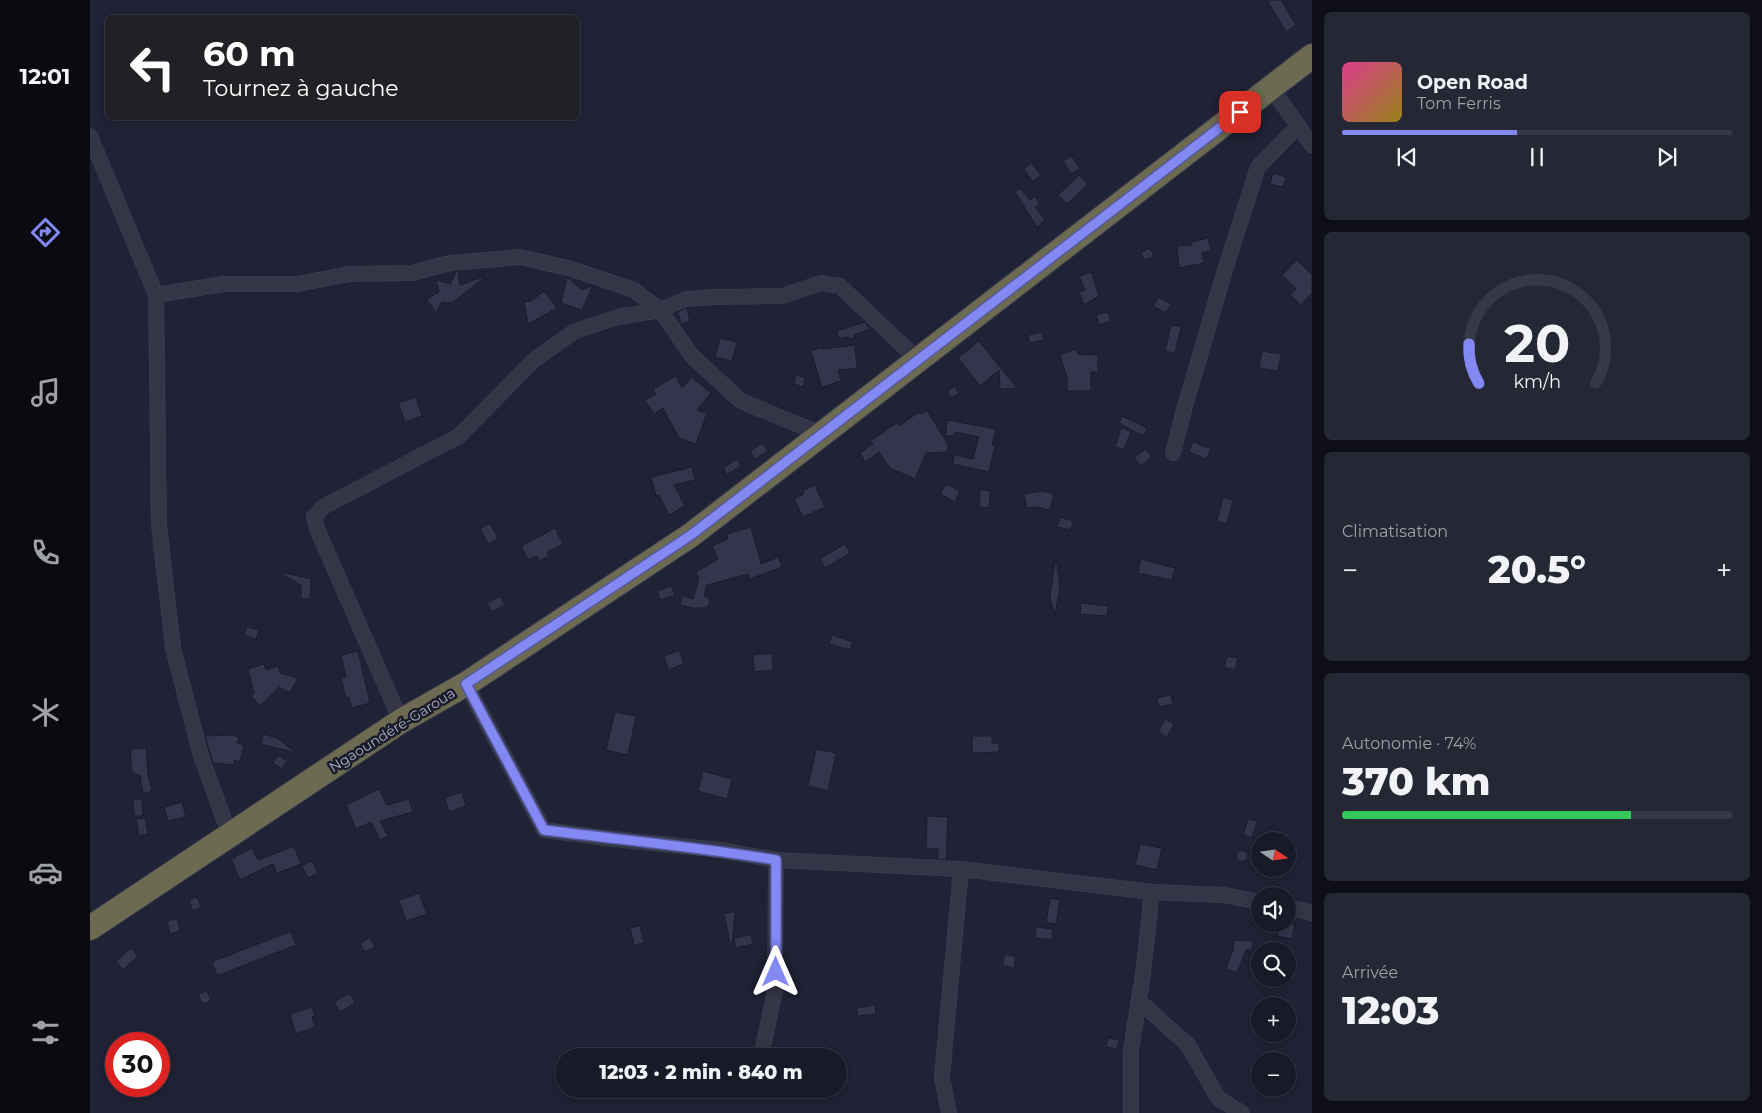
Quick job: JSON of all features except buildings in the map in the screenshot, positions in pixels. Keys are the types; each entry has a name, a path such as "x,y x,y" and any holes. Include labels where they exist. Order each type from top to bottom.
{"highway":[{"name":"Ngaoundéré-Garoua","path":"90,928 401,721 466,684 691,535 1312,56"}],"street":[{"path":"1271,88 1312,145"},
{"path":"1173,453 1220,286 1258,167 1298,126"},
{"path":"90,136 156,295 159,525 173,648 201,756 230,836"},
{"path":"156,295 224,284 298,284 349,274 412,273 450,263 520,257 572,269 634,290 660,310 692,356 741,401 821,434"},
{"path":"401,721 318,531 314,517 323,507 460,436 534,360 575,330 618,317 660,310 686,299 782,296 821,283 840,286 918,360"},
{"path":"466,684 544,830 720,850 776,860 961,869 1152,892 1224,895 1251,900"},
{"path":"763,1048 775,991 776,860"},
{"path":"949,1113 942,1077 961,869"},
{"path":"1131,1113 1131,1050 1152,892"},
{"path":"1296,909 1312,913"},
{"path":"1139,1001 1188,1045 1218,1098 1242,1113"}],"route":[{"path":"776,972 776,860 720,850 544,830 466,684 691,535 1240,112"}]}
